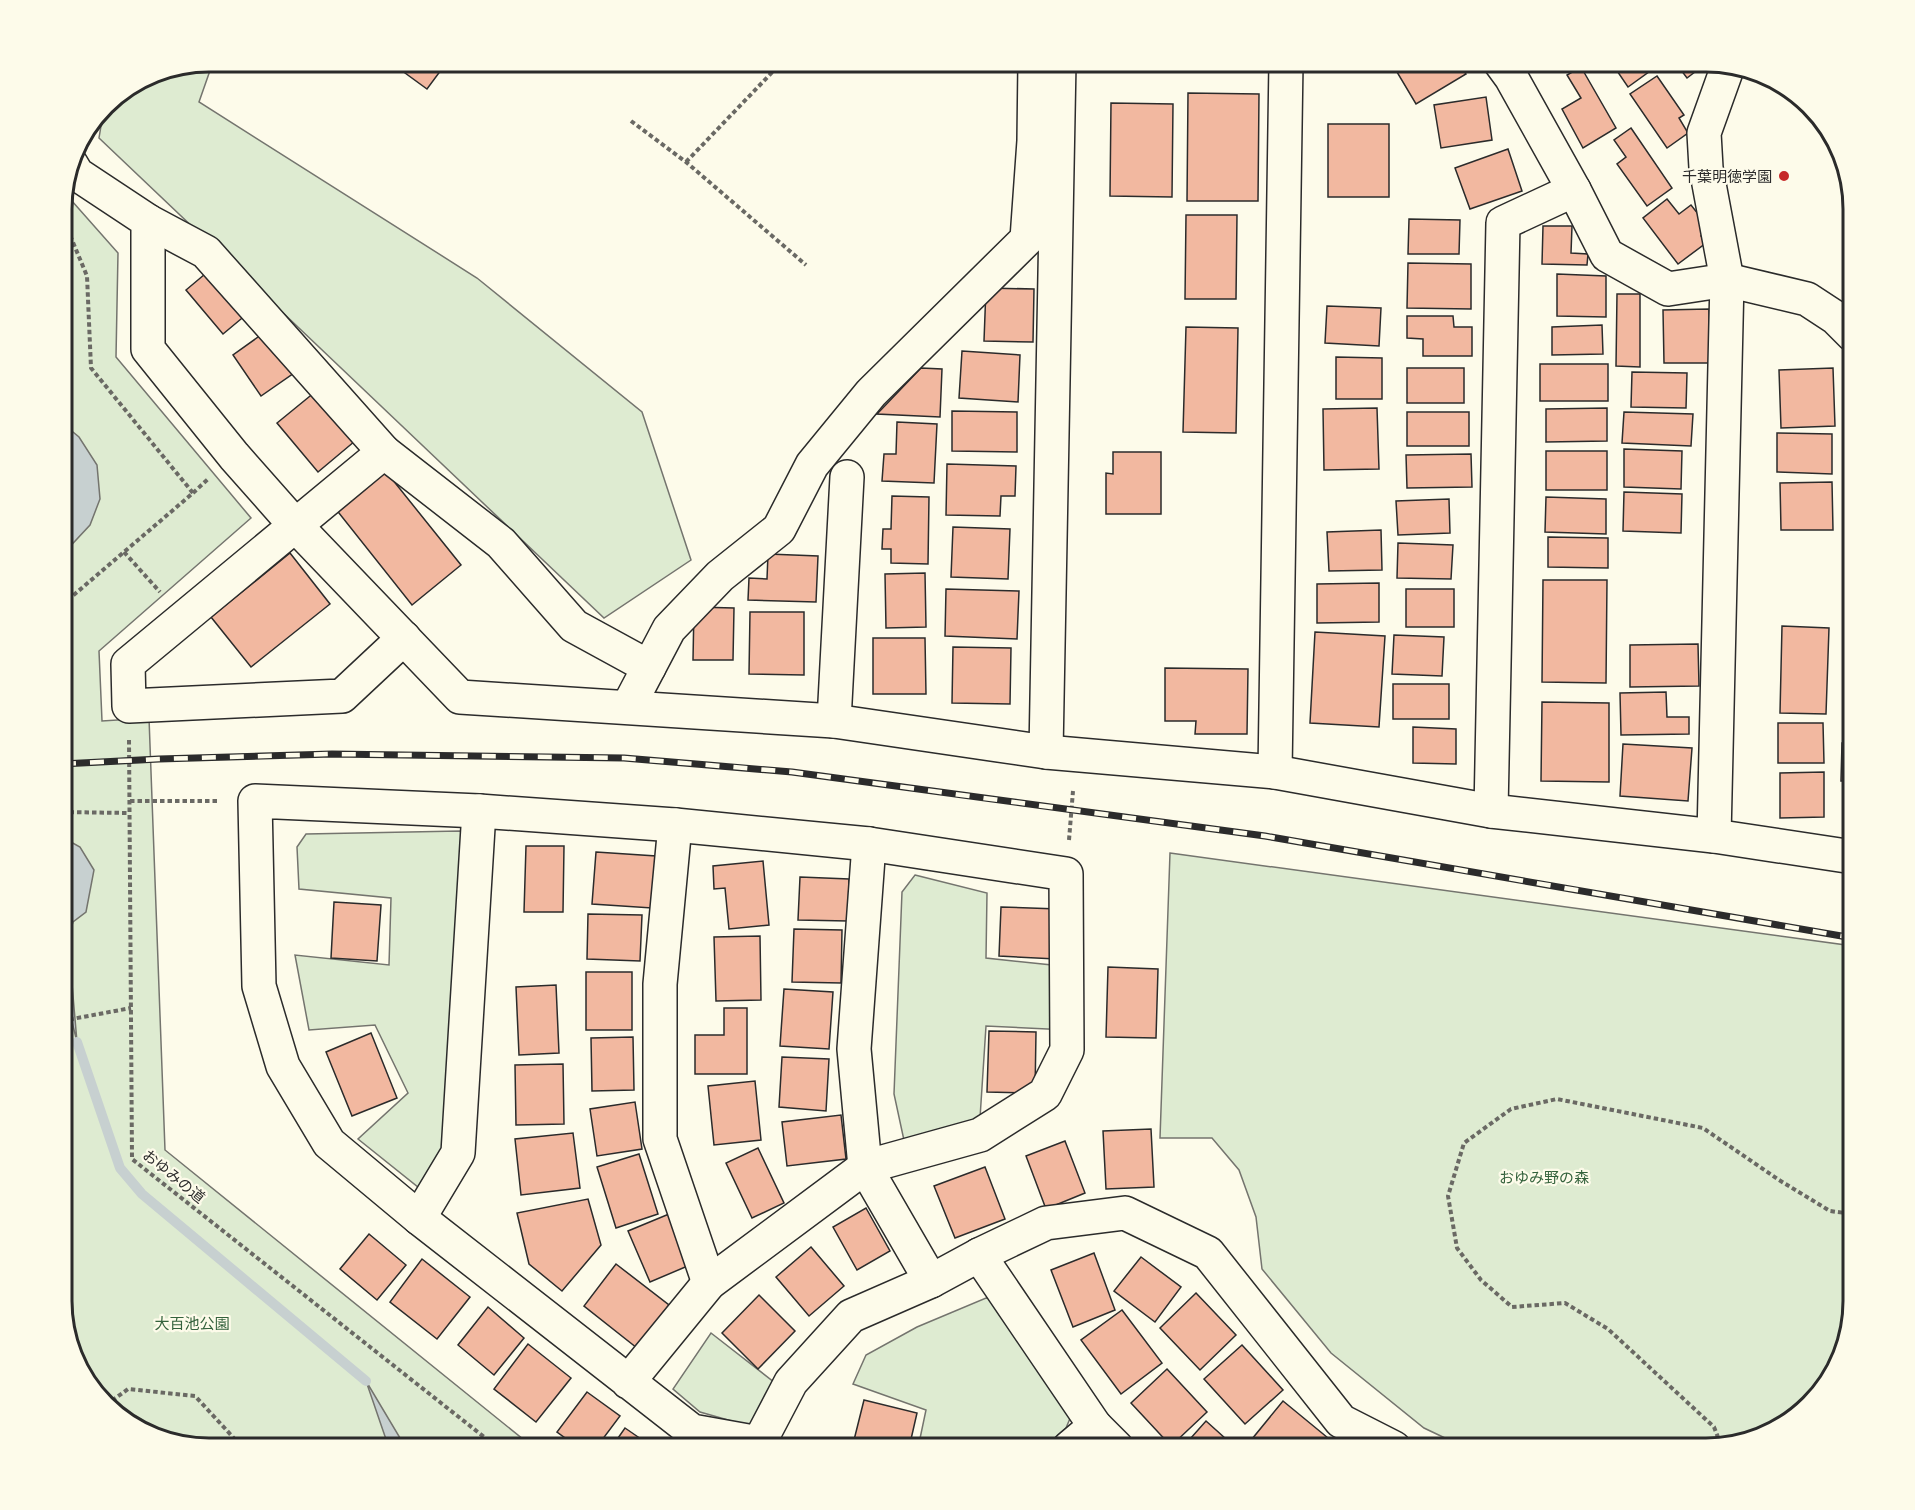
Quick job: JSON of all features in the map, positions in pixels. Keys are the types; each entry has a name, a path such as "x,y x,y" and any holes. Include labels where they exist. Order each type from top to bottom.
{"street":[{"path":"628,707 669,629 720,576 779,529 812,465 871,393 1027,239 1034,141 1035,72"},
{"path":"1046,752 1059,72"},
{"path":"1275,772 1286,72"},
{"path":"1507,72 1574,190 1607,255 1668,289 1728,280 1807,299 1843,325"},
{"path":"1714,836 1728,280 1706,168 1704,133 1725,74"},
{"path":"77,174 148,221 206,252 384,452 501,543 573,626 649,667"},
{"path":"1491,811 1503,223 1574,190"},
{"path":"148,221 148,349 234,456 295,525 460,697 834,721 1046,752 1275,772 1491,811 1714,836 1843,855"},
{"path":"384,452 128,664 129,706 342,696 404,638"},
{"path":"834,721 847,477"},
{"path":"628,1382 709,1283 865,1167 980,1135 1045,1094 1067,1050 1066,874 869,844 675,825 479,811 255,801 259,986 283,1066 329,1143 419,1218 628,1382 692,1431 724,1438"},
{"path":"419,1218 458,1153 479,811"},
{"path":"675,825 660,984 660,1140 709,1283"},
{"path":"869,844 854,1049 865,1167 931,1281"},
{"path":"764,1438 790,1382 851,1316 931,1281 1046,1223 1125,1213 1208,1253 1341,1420 1375,1438"},
{"path":"979,1255 1106,1437"}],"path":[{"path":"686,162 772,72"},
{"path":"631,121 686,162 806,265"},
{"path":"72,240 87,276 91,368 194,493 72,597"},
{"path":"124,552 183,618"},
{"name":"おゆみの道","path":"129,706 132,1159 484,1438"},
{"path":"1066,874 1074,785"},
{"path":"130,801 255,801"},
{"path":"72,812 129,813"},
{"path":"72,1019 131,1008"},
{"path":"1718,1437 1714,1427 1608,1329 1565,1303 1512,1307 1481,1280 1457,1248 1448,1196 1464,1143 1511,1109 1557,1099 1703,1128 1779,1180 1830,1211 1843,1213"},
{"path":"114,1399 128,1389 195,1396 233,1438"}],"green space":[{"path":"210,72 199,102 477,278 642,412 691,560 604,618 99,138 101,125 106,119 125,100 140,90 173,77"},
{"name":"大百池公園","path":"72,201 118,253 116,357 251,518 99,651 102,721 149,718 165,1150 522,1438 200,1438 182,1435 156,1428 125,1410 100,1385 82,1354 72,1310"},
{"path":"460,831 473,855 459,1139 428,1195 358,1139 408,1093 375,1025 309,1030 295,955 389,965 391,898 299,889 297,847 306,834"},
{"name":"おゆみ野の森","path":"1170,853 1843,945 1843,1310 1840,1328 1833,1354 1809,1391 1790,1410 1775,1420 1742,1433 1715,1438 1445,1438 1424,1428 1331,1353 1262,1269 1256,1217 1239,1170 1212,1138 1160,1138"},
{"path":"915,875 987,893 986,958 1071,967 1068,1030 986,1026 980,1118 905,1145 894,1094 902,892"},
{"path":"986,1298 1013,1302 1071,1416 1066,1428 1055,1438 920,1438 926,1410 853,1384 866,1355 917,1327"},
{"path":"711,1333 788,1393 756,1428 700,1412 673,1389"}],"shaded area":[{"path":"72,431 79,437 97,465 100,499 90,525 72,544"},
{"path":"72,843 80,847 94,870 86,912 72,925"},
{"path":"72,984 77,1042 72,1022"},
{"path":"366,1381 400,1438 386,1438"}],"building":[{"path":"404,72 440,72 427,89"},
{"path":"1397,72 1465,72 1466,74 1416,104"},
{"path":"1572,72 1584,72 1616,128 1583,148 1562,109 1581,98 1567,75"},
{"path":"1618,72 1649,72 1628,87"},
{"path":"1682,72 1695,72 1687,78"},
{"path":"1657,76 1684,115 1679,118 1688,133 1667,148 1630,94"},
{"path":"1188,93 1259,94 1258,201 1187,201"},
{"path":"1486,97 1492,140 1441,148 1434,105"},
{"path":"1111,103 1173,104 1172,197 1110,196"},
{"path":"1328,124 1389,124 1389,197 1328,197"},
{"path":"1631,128 1672,188 1647,206 1617,164 1626,157 1614,140"},
{"path":"1508,149 1522,191 1470,209 1455,168"},
{"path":"1667,199 1679,214 1691,205 1710,229 1701,236 1706,243 1678,264 1643,218"},
{"path":"1186,215 1237,215 1236,299 1185,299"},
{"path":"1409,219 1460,220 1459,254 1408,254"},
{"path":"1543,226 1572,226 1571,253 1588,254 1587,265 1542,264"},
{"path":"1408,263 1471,264 1471,309 1407,308"},
{"path":"211,269 247,314 223,334 186,290"},
{"path":"1557,274 1606,276 1606,317 1557,316"},
{"path":"986,288 1034,289 1033,342 984,341"},
{"path":"1617,294 1640,294 1640,367 1616,366"},
{"path":"1327,306 1381,308 1379,346 1325,343"},
{"path":"1709,309 1710,363 1664,363 1663,310"},
{"path":"1407,316 1453,316 1454,327 1472,327 1472,356 1423,356 1423,339 1407,338"},
{"path":"1602,325 1603,354 1552,355 1552,327"},
{"path":"1186,327 1238,328 1236,433 1183,432"},
{"path":"265,332 294,373 261,396 233,355"},
{"path":"962,351 1020,355 1018,402 959,398"},
{"path":"1336,357 1382,358 1382,399 1336,399"},
{"path":"1540,364 1608,364 1608,401 1540,401"},
{"path":"921,368 942,369 940,417 877,414"},
{"path":"1407,368 1464,368 1464,403 1407,403"},
{"path":"1833,368 1835,426 1781,428 1779,370"},
{"path":"1632,372 1687,373 1686,408 1631,407"},
{"path":"315,392 355,441 318,472 277,423"},
{"path":"1377,408 1379,469 1324,470 1323,409"},
{"path":"1607,408 1607,441 1546,442 1546,409"},
{"path":"952,411 1017,412 1017,452 952,451"},
{"path":"1407,412 1469,412 1469,446 1407,446"},
{"path":"1624,412 1693,414 1691,446 1622,443"},
{"path":"897,422 937,424 934,483 882,481 884,454 896,454"},
{"path":"1777,433 1832,434 1832,474 1777,472"},
{"path":"1624,449 1682,451 1681,489 1624,487"},
{"path":"1546,451 1607,451 1607,490 1546,490"},
{"path":"1113,452 1161,452 1161,514 1106,514 1106,473 1113,474"},
{"path":"1471,454 1472,487 1407,488 1406,455"},
{"path":"947,464 1016,466 1015,496 1001,496 1000,516 946,515"},
{"path":"384,469 461,565 412,605 335,508"},
{"path":"1832,482 1833,530 1781,530 1780,483"},
{"path":"1624,492 1682,494 1681,533 1623,531"},
{"path":"892,496 929,497 928,564 891,563 891,549 882,549 883,529 891,529"},
{"path":"1546,497 1606,499 1606,534 1545,532"},
{"path":"1449,499 1450,533 1398,535 1396,501"},
{"path":"953,527 1010,529 1008,579 951,577"},
{"path":"1381,530 1382,570 1329,571 1327,532"},
{"path":"1548,537 1608,538 1608,568 1548,567"},
{"path":"1398,543 1453,545 1451,579 1397,578"},
{"path":"290,553 330,604 251,667 211,617"},
{"path":"768,554 818,556 816,602 748,600 749,578 767,579"},
{"path":"925,573 926,627 886,628 885,574"},
{"path":"1543,580 1607,580 1606,683 1542,682"},
{"path":"1379,583 1379,622 1317,623 1317,584"},
{"path":"946,589 1019,591 1017,639 945,636"},
{"path":"1406,589 1454,589 1454,627 1406,627"},
{"path":"694,607 734,608 733,660 693,660"},
{"path":"750,612 804,612 804,675 749,674"},
{"path":"1782,626 1829,628 1826,714 1780,713"},
{"path":"1315,632 1385,636 1379,727 1310,723"},
{"path":"1394,635 1444,637 1442,676 1392,674"},
{"path":"873,638 925,638 926,694 873,694"},
{"path":"1698,644 1699,686 1630,687 1630,645"},
{"path":"953,647 1011,648 1010,704 952,703"},
{"path":"1165,668 1248,669 1247,734 1195,734 1196,721 1165,721"},
{"path":"1393,684 1449,684 1449,719 1393,719"},
{"path":"1666,692 1667,717 1689,717 1689,734 1621,735 1620,693"},
{"path":"1542,702 1609,703 1609,782 1541,781"},
{"path":"1778,723 1823,723 1824,763 1778,763"},
{"path":"1413,727 1456,729 1456,764 1413,763"},
{"path":"1842,743 1843,743 1843,781 1841,781"},
{"path":"1623,744 1692,748 1688,801 1620,796"},
{"path":"1824,772 1824,817 1780,818 1780,773"},
{"path":"526,846 564,846 563,912 524,912"},
{"path":"596,852 656,856 652,908 592,904"},
{"path":"763,861 769,925 729,929 725,888 714,889 713,866"},
{"path":"800,877 849,879 848,921 798,920"},
{"path":"334,902 381,905 377,961 331,958"},
{"path":"1001,907 1058,909 1056,959 999,956"},
{"path":"588,914 642,915 640,961 587,959"},
{"path":"794,929 842,930 841,983 792,982"},
{"path":"760,936 761,1000 716,1001 714,937"},
{"path":"1108,967 1158,969 1156,1038 1106,1037"},
{"path":"586,972 632,972 632,1030 586,1030"},
{"path":"556,985 559,1053 519,1055 516,987"},
{"path":"784,989 833,992 829,1049 780,1046"},
{"path":"724,1008 747,1008 747,1074 695,1074 695,1035 724,1035"},
{"path":"989,1031 1036,1032 1035,1093 987,1092"},
{"path":"371,1033 397,1098 352,1116 326,1052"},
{"path":"633,1037 634,1090 592,1091 591,1038"},
{"path":"782,1057 829,1059 826,1111 779,1107"},
{"path":"563,1064 564,1124 516,1125 515,1065"},
{"path":"755,1081 761,1140 714,1145 708,1086"},
{"path":"635,1102 642,1149 597,1156 590,1109"},
{"path":"841,1115 846,1159 787,1166 782,1122"},
{"path":"1151,1129 1154,1187 1106,1189 1103,1131"},
{"path":"573,1133 580,1188 521,1195 515,1139"},
{"path":"1065,1141 1085,1193 1046,1209 1026,1156"},
{"path":"758,1148 784,1203 752,1218 726,1163"},
{"path":"639,1154 658,1214 616,1228 597,1167"},
{"path":"985,1167 1005,1219 955,1238 934,1186"},
{"path":"588,1199 601,1245 562,1291 529,1264 517,1213"},
{"path":"866,1208 890,1251 857,1270 833,1227"},
{"path":"669,1214 690,1265 650,1282 628,1231"},
{"path":"369,1234 406,1265 377,1300 340,1269"},
{"path":"811,1247 844,1286 809,1316 776,1277"},
{"path":"1094,1253 1115,1310 1073,1327 1051,1270"},
{"path":"1141,1257 1181,1287 1155,1322 1114,1291"},
{"path":"422,1259 470,1297 437,1339 390,1302"},
{"path":"616,1264 669,1305 637,1348 584,1306"},
{"path":"1196,1293 1236,1335 1200,1370 1160,1328"},
{"path":"759,1295 795,1331 758,1369 722,1333"},
{"path":"488,1307 524,1338 494,1375 458,1345"},
{"path":"1122,1310 1162,1363 1121,1394 1081,1340"},
{"path":"528,1344 571,1378 536,1422 494,1389"},
{"path":"1242,1345 1283,1390 1245,1424 1204,1379"},
{"path":"1167,1369 1207,1412 1179,1438 1164,1438 1131,1403"},
{"path":"587,1392 620,1416 604,1438 565,1438 557,1432"},
{"path":"864,1400 917,1413 911,1438 854,1438"},
{"path":"1283,1401 1328,1438 1253,1438"},
{"path":"1206,1421 1225,1438 1191,1438"},
{"path":"625,1428 640,1438 618,1438"}],"waterway":[{"path":"77,1042 120,1168 142,1194 366,1381"}],"railway":[{"path":"72,763 332,754 624,758 792,772 1265,836 1843,936"}],"place":[{"name":"千葉明徳学園","path":"1784,176"}]}
